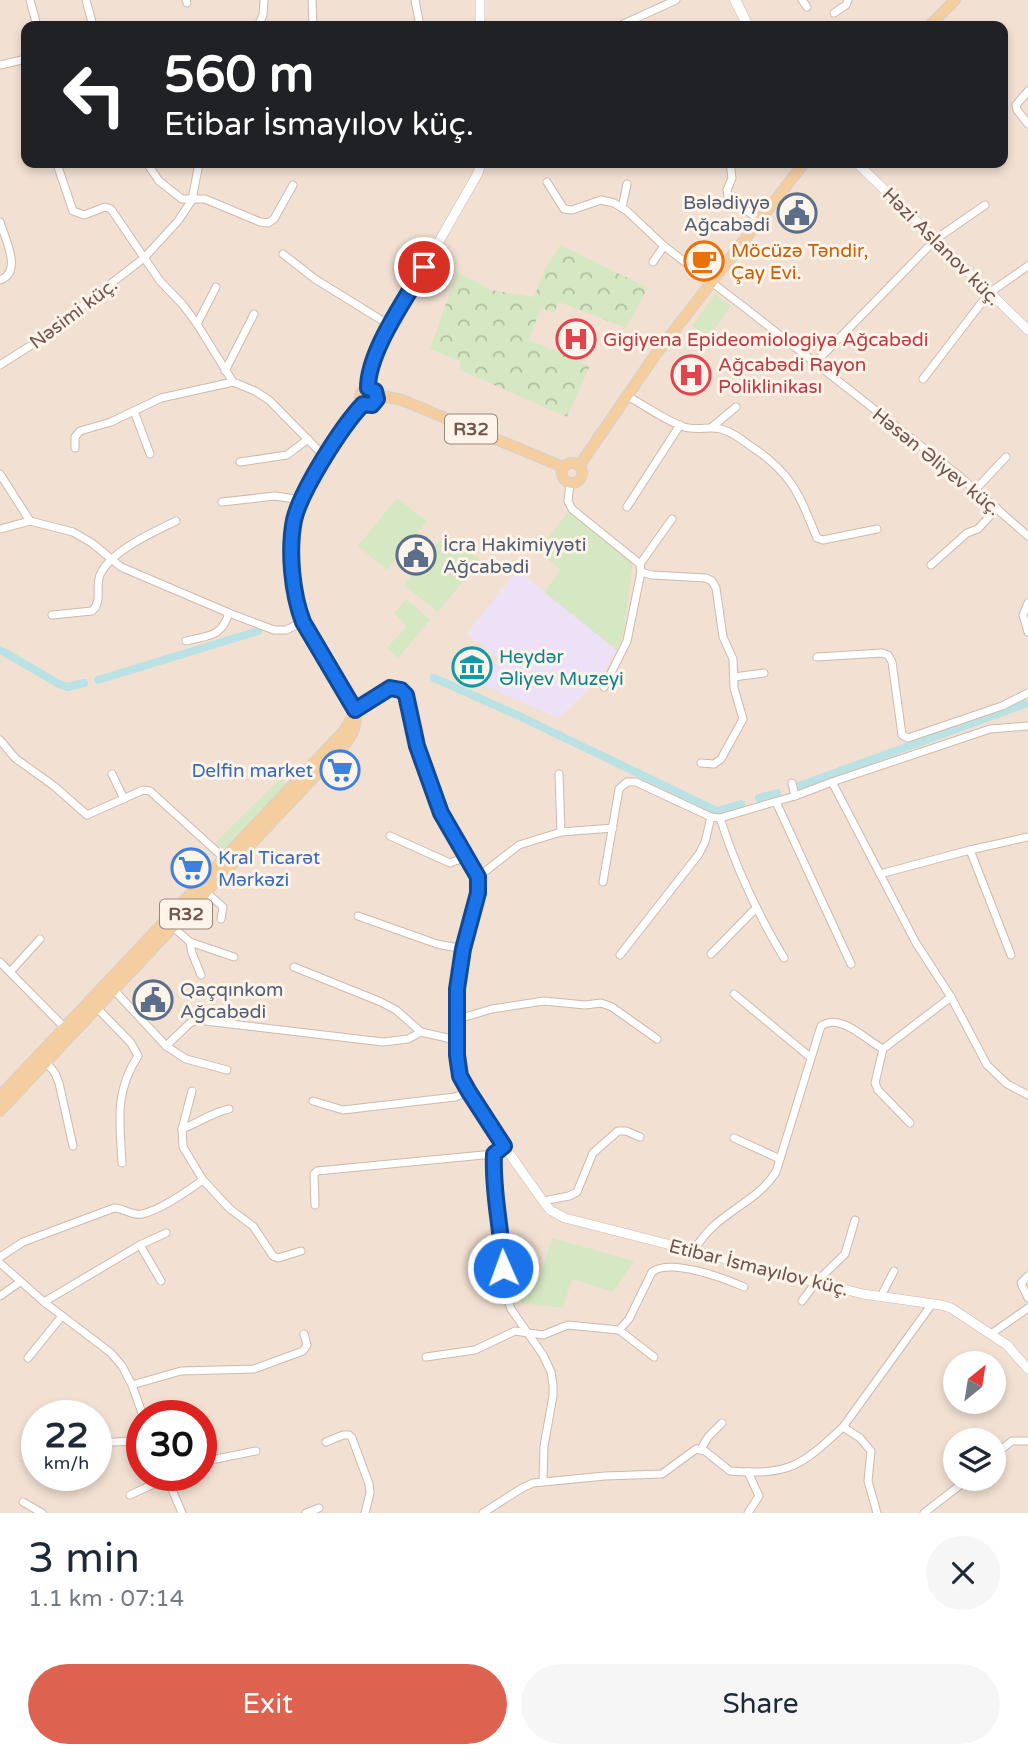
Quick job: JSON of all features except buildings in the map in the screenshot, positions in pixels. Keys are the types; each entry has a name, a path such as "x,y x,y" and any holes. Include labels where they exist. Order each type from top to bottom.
{"main road":[{"path":"734,0 745,21"},
{"path":"934,21 955,0"},
{"path":"579,466 656,355 800,168"},
{"path":"355,710 303,622 296,598 294,520 326,458 363,404 361,393 372,392"},
{"name":"R32","path":"372,392 402,400 563,467"},
{"path":"573,463 579,466 582,473 580,480 570,484 563,479 563,467 573,463"},
{"name":"R32","path":"0,1096 344,731 355,710"},
{"name":"R32","path":"0,1111 346,743 356,725 355,710"}],"street":[{"path":"30,0 36,21"},
{"path":"86,0 92,21"},
{"path":"260,21 264,0"},
{"path":"313,0 313,21"},
{"path":"415,0 419,21"},
{"path":"480,0 480,21"},
{"path":"630,21 676,0"},
{"path":"834,13 846,5 848,0"},
{"path":"0,65 21,60"},
{"path":"1028,91 1016,105 1028,124"},
{"path":"58,168 74,211 84,215 105,207 111,209 144,258 197,324 233,382 269,400 326,458"},
{"path":"150,168 159,181 182,199 205,199 268,223 274,219 293,186"},
{"name":"Nəsimi küç.","path":"0,365 33,344 144,258 178,221 192,200 198,168"},
{"path":"372,392 370,366 480,168"},
{"path":"730,168 732,183 727,190 728,196 759,220"},
{"name":"Həzi Aslanov küç.","path":"862,168 1028,330"},
{"path":"547,182 564,209 601,200 622,208 627,184"},
{"path":"815,363 936,239 985,205"},
{"name":"Həsən Əliyev küç.","path":"622,208 664,246 975,490 1028,536"},
{"path":"0,222 11,260 11,272 8,277 0,280"},
{"path":"653,262 664,246"},
{"path":"284,254 315,279 391,326"},
{"path":"923,379 989,293 1028,267"},
{"path":"197,324 216,287"},
{"path":"225,372 254,314"},
{"path":"75,448 75,437 80,431 111,422 161,398 233,382"},
{"path":"627,396 680,425 698,430 712,427 736,407"},
{"path":"134,411 150,454"},
{"path":"627,507 680,425"},
{"path":"712,427 732,433 781,468 793,486 817,538 823,540 877,529"},
{"path":"240,462 287,455 308,439"},
{"path":"975,490 1006,457"},
{"path":"0,474 30,521"},
{"path":"570,484 568,501 572,509 641,568 652,575 705,578 712,581 716,588 723,637 733,659 734,688 743,719 721,759 714,764 701,764"},
{"path":"222,502 275,496 302,500"},
{"path":"931,565 967,533 978,529 997,508"},
{"path":"604,687 627,641 641,568 672,519"},
{"path":"0,529 30,521 73,532 92,543 111,560 147,580 229,613 274,630 286,630 303,622"},
{"path":"52,615 92,611 97,607 98,578 103,568 145,536 176,521"},
{"path":"1027,630 1023,615 1028,603"},
{"path":"186,641 219,633 229,613"},
{"path":"817,657 881,653 888,655 892,662 902,735 908,738 1002,706 1028,693"},
{"path":"734,677 764,673"},
{"path":"355,710 390,688 401,690 406,695 417,746 441,813 478,877 519,845 561,832 613,828"},
{"path":"603,882 619,789 627,782 636,782 711,817 720,818 795,796 990,729 1028,726"},
{"path":"0,740 15,758 54,786 87,815 143,790 150,791 224,858"},
{"path":"112,774 124,799"},
{"path":"559,774 561,832"},
{"path":"832,782 916,943 951,997 987,1065 1007,1084 1028,1095"},
{"path":"792,783 795,796"},
{"path":"776,802 851,964"},
{"path":"620,955 699,854 711,817"},
{"path":"720,818 732,854 756,908 784,958"},
{"path":"390,836 450,863 466,858"},
{"path":"880,874 970,849 1028,837"},
{"path":"970,849 1011,955"},
{"name":"Etibar İsmayılov küç.","path":"478,877 478,893 463,949 457,989 456,1040 460,1076 504,1146 543,1201 558,1216 816,1282 951,1308 1018,1354 1028,1369"},
{"path":"206,892 223,908 221,919"},
{"path":"711,954 756,908"},
{"path":"358,916 437,944 463,949"},
{"path":"173,927 190,942 234,957"},
{"path":"10,972 40,939"},
{"path":"190,942 201,975"},
{"path":"0,962 65,1028"},
{"path":"294,967 381,1002 396,1010 421,1032 456,1040"},
{"path":"114,990 166,1046 186,1059 227,1070"},
{"path":"734,994 810,1057"},
{"path":"910,1123 878,1090 875,1083 883,1049 951,997"},
{"path":"458,1019 492,1009 544,1001 585,1005 601,1003 612,1007 657,1039"},
{"path":"97,1008 131,1044 138,1056 124,1080 119,1099 122,1163"},
{"path":"166,1046 190,1023 197,1020 383,1042 408,1039 421,1032"},
{"path":"694,1251 706,1232 718,1220 770,1182 776,1172 821,1026 833,1021 842,1023 883,1049"},
{"path":"46,1062 59,1083 73,1146"},
{"path":"192,1091 182,1129 183,1147 203,1180 230,1209 253,1226 273,1255 278,1258 301,1251"},
{"path":"313,1101 343,1110 455,1097 469,1092"},
{"path":"182,1129 220,1111 229,1110"},
{"path":"543,1201 577,1192 593,1153 618,1130 640,1137"},
{"path":"734,1138 780,1159"},
{"path":"314,1205 314,1174 317,1171 494,1154 504,1146"},
{"path":"494,1154 494,1200 502,1237 503,1287 511,1309 543,1354 553,1385 554,1396 544,1446 543,1480"},
{"path":"0,1257 23,1241 114,1208 142,1214 203,1180"},
{"path":"802,1301 816,1282 845,1254 855,1220"},
{"path":"44,1302 140,1245 166,1233"},
{"path":"140,1245 161,1281"},
{"path":"502,1250 520,1254"},
{"path":"0,1263 44,1302 111,1353 122,1366 137,1400"},
{"name":"Etibar İsmayılov küç.","path":"619,1330 629,1319 652,1272 657,1268 667,1266 684,1269 728,1280 744,1287"},
{"path":"881,1296 894,1271"},
{"path":"1028,1276 1021,1283 1028,1298"},
{"path":"0,1296 20,1282"},
{"path":"701,1449 730,1471 783,1470 794,1467 813,1455 843,1427 932,1304"},
{"path":"991,1334 1028,1308"},
{"path":"28,1358 62,1316"},
{"path":"426,1357 475,1350 515,1331 543,1335 568,1325 619,1330 654,1357"},
{"path":"132,1385 181,1371 254,1369 303,1351 307,1345 304,1334"},
{"path":"483,1513 522,1488 543,1480 662,1474 692,1451 701,1449 722,1423"},
{"path":"843,1427 860,1438 872,1451 868,1481 877,1513"},
{"path":"326,1442 343,1435 352,1438 369,1484 370,1493 365,1513"},
{"path":"1006,1446 1012,1441 1028,1441"},
{"path":"217,1459 256,1451"},
{"path":"748,1472 759,1496 748,1513"},
{"path":"130,1495 138,1491"},
{"path":"173,1491 182,1513"},
{"path":"924,1513 952,1491"},
{"path":"23,1502 42,1513"},
{"path":"306,1513 320,1508"}],"shaded area":[{"path":"0,0 1028,0 1028,1513 0,1513"},
{"path":"517,570 617,650 599,679 558,718 480,683 498,658 467,634"}],"green space":[{"path":"561,245 648,288 626,328 559,302 554,313 541,308 529,340 590,366 567,417 460,370 460,361 430,349 457,272 491,290 534,297 547,265"},
{"path":"715,294 731,306 709,336 692,326"},
{"path":"397,498 427,521 387,570 358,546"},
{"path":"569,511 633,561 623,636 617,650 544,592 561,570 538,551"},
{"path":"446,533 480,560 438,612 404,585"},
{"path":"406,599 430,620 398,658 387,648 407,626 394,613"},
{"path":"281,778 286,784 224,849 215,843"},
{"path":"552,1238 634,1261 613,1292 572,1279 563,1308 521,1303 515,1290 517,1278 538,1282"}],"waterway":[{"path":"98,680 258,631"},
{"path":"0,650 61,685 68,687 84,683"},
{"path":"434,678 517,715"},
{"path":"796,787 1025,704"},
{"path":"517,715 717,811 741,804"},
{"path":"759,798 777,793"}],"place":[{"name":"Bələdiyyə Ağcabədi","path":"797,213"},
{"name":"Möcüzə Təndir, Çay Evi.","path":"704,261"},
{"name":"Gigiyena Epideomiologiya Ağcabədi","path":"576,339"},
{"name":"Ağcabədi Rayon Poliklinikası","path":"691,375"},
{"name":"İcra Hakimiyyəti Ağcabədi","path":"416,555"},
{"name":"Heydər Əliyev Muzeyi","path":"472,667"},
{"name":"Delfin market","path":"340,770"},
{"name":"Kral Ticarət Mərkəzi","path":"191,868"},
{"name":"Qaçqınkom Ağcabədi","path":"153,1000"}],"route":[{"path":"424,267 370,366 368,388 377,395 375,403 367,406 363,404 353,415 297,511 293,530 294,574 298,610 303,622 355,710 390,688 401,690 406,695 417,746 441,813 478,877 478,893 463,949 457,989 456,1040 460,1076 504,1146 494,1154 493,1170 494,1200 502,1237 503,1268"}]}
